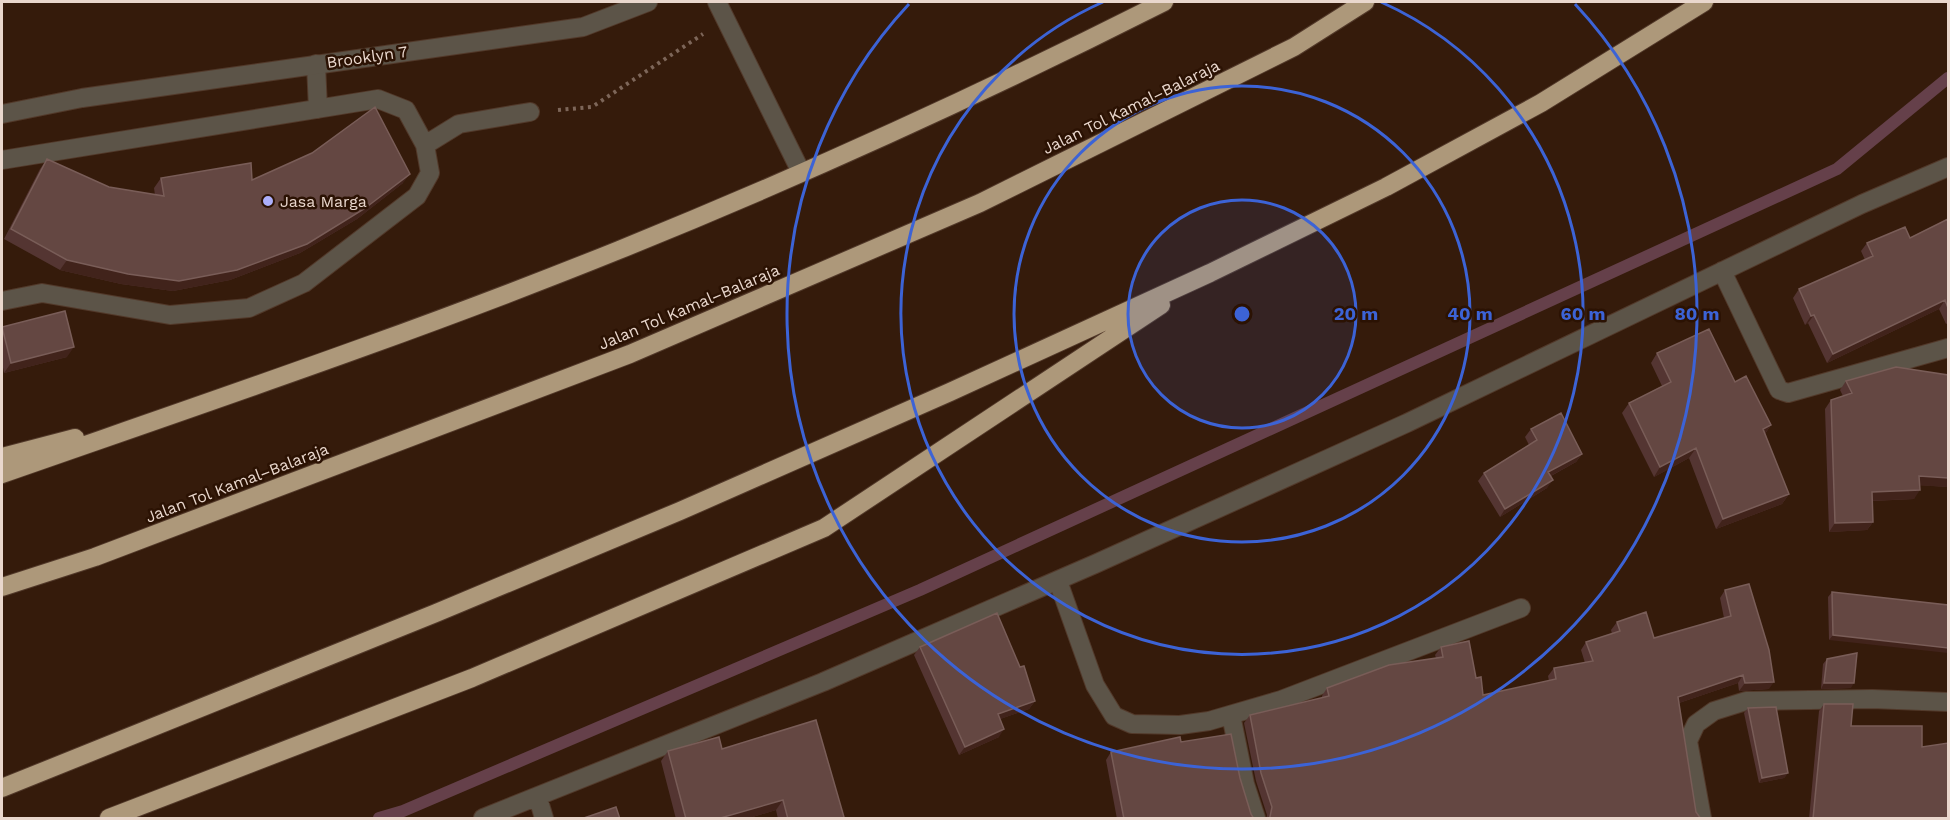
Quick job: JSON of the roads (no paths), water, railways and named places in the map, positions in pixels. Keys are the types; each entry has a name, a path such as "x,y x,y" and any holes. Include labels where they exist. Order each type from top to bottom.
{"highway":[{"path":"2,474 280,377 619,250 801,172 1070,50 1164,2"},
{"name":"Jalan Tol Kamal–Balaraja","path":"2,587 95,557 630,354 980,203 1294,47 1365,2"},
{"path":"2,788 436,613 680,511 950,393 1210,273 1386,187 1531,109 1704,2"},
{"path":"109,819 472,678 824,528 1210,273"},
{"path":"2,457 280,377"}],"street":[{"name":"Brooklyn 7","path":"2,114 82,98 583,27 648,2"},
{"path":"717,2 801,172"},
{"path":"316,64 318,109"},
{"path":"2,160 378,99 406,110 425,145 430,173 417,196 304,284 249,308 170,315 42,293 2,301"},
{"path":"425,145 459,124 530,112"},
{"path":"483,819 824,682 1058,580 1407,423 1862,204 1948,167"},
{"path":"1722,271 1779,390 1788,393 1948,348"},
{"path":"1058,580 1095,685 1114,716 1132,724 1180,725 1231,715 1281,700 1521,608"},
{"path":"1702,819 1688,741 1696,724 1714,711 1746,701 1872,699 1948,702"},
{"path":"1231,715 1245,784 1256,819"},
{"path":"538,798 544,819"}],"waterway":[{"path":"379,818 403,811 920,590 1837,169 1948,78"}],"place":[{"name":"Jasa Marga","path":"268,201"}]}
